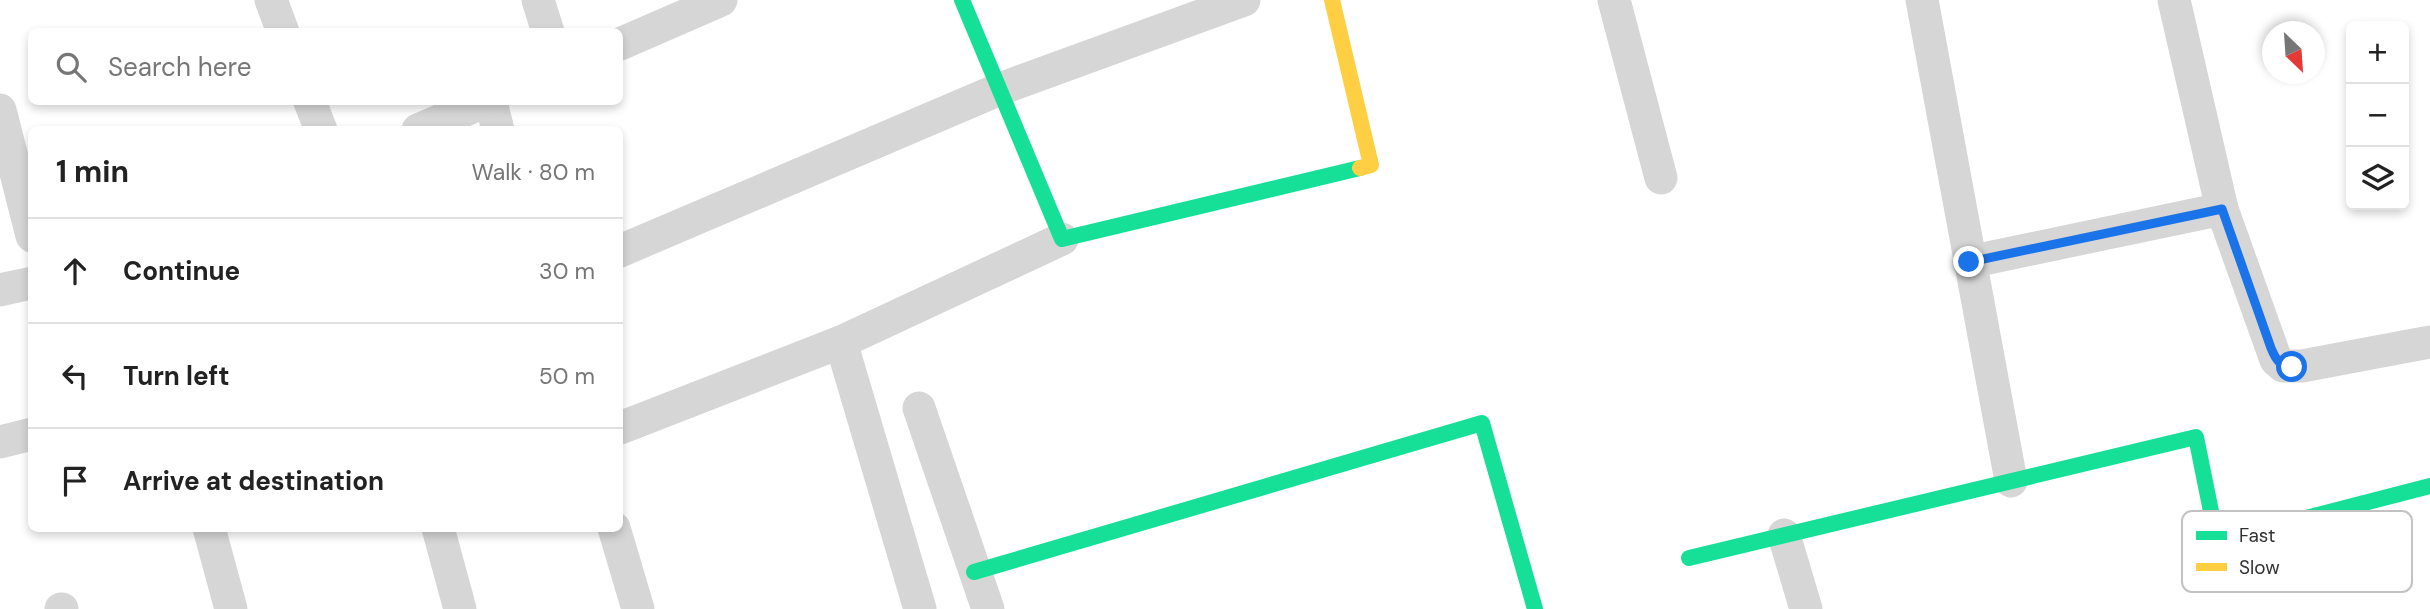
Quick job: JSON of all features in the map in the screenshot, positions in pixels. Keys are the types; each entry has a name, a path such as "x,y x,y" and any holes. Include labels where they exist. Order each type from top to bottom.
{"street":[{"path":"271,0 282,28"},
{"path":"538,0 547,28"},
{"path":"623,43 721,0"},
{"path":"962,0 1062,239"},
{"path":"623,250 1000,89 1244,0"},
{"path":"623,427 841,342 1062,239 1371,165 1332,0"},
{"path":"1614,0 1661,178"},
{"path":"1922,0 2011,481"},
{"path":"2174,0 2222,209 2276,360 2283,366 2302,366 2430,342"},
{"path":"311,105 319,126"},
{"path":"427,126 477,105"},
{"path":"492,105 497,126"},
{"path":"0,110 28,220"},
{"path":"1969,262 2222,209"},
{"path":"0,290 28,284"},
{"path":"841,342 920,609"},
{"path":"919,408 988,609"},
{"path":"974,572 1482,423 1535,609"},
{"path":"0,442 28,434"},
{"path":"1689,558 2196,437 2211,511"},
{"path":"2333,511 2430,486"},
{"path":"210,532 231,609"},
{"path":"439,532 460,609"},
{"path":"615,532 638,609"},
{"path":"1784,535 1806,609"}],"traffic: fast":[{"path":"962,0 1062,239 1360,168"},
{"path":"974,572 1482,423 1535,609"},
{"path":"1689,558 2196,437 2211,511"},
{"path":"2333,511 2430,486"}],"traffic: slow":[{"path":"1332,0 1371,165 1360,168"}],"route":[{"path":"1969,262 2222,209 2276,360 2283,366 2292,367"}]}
